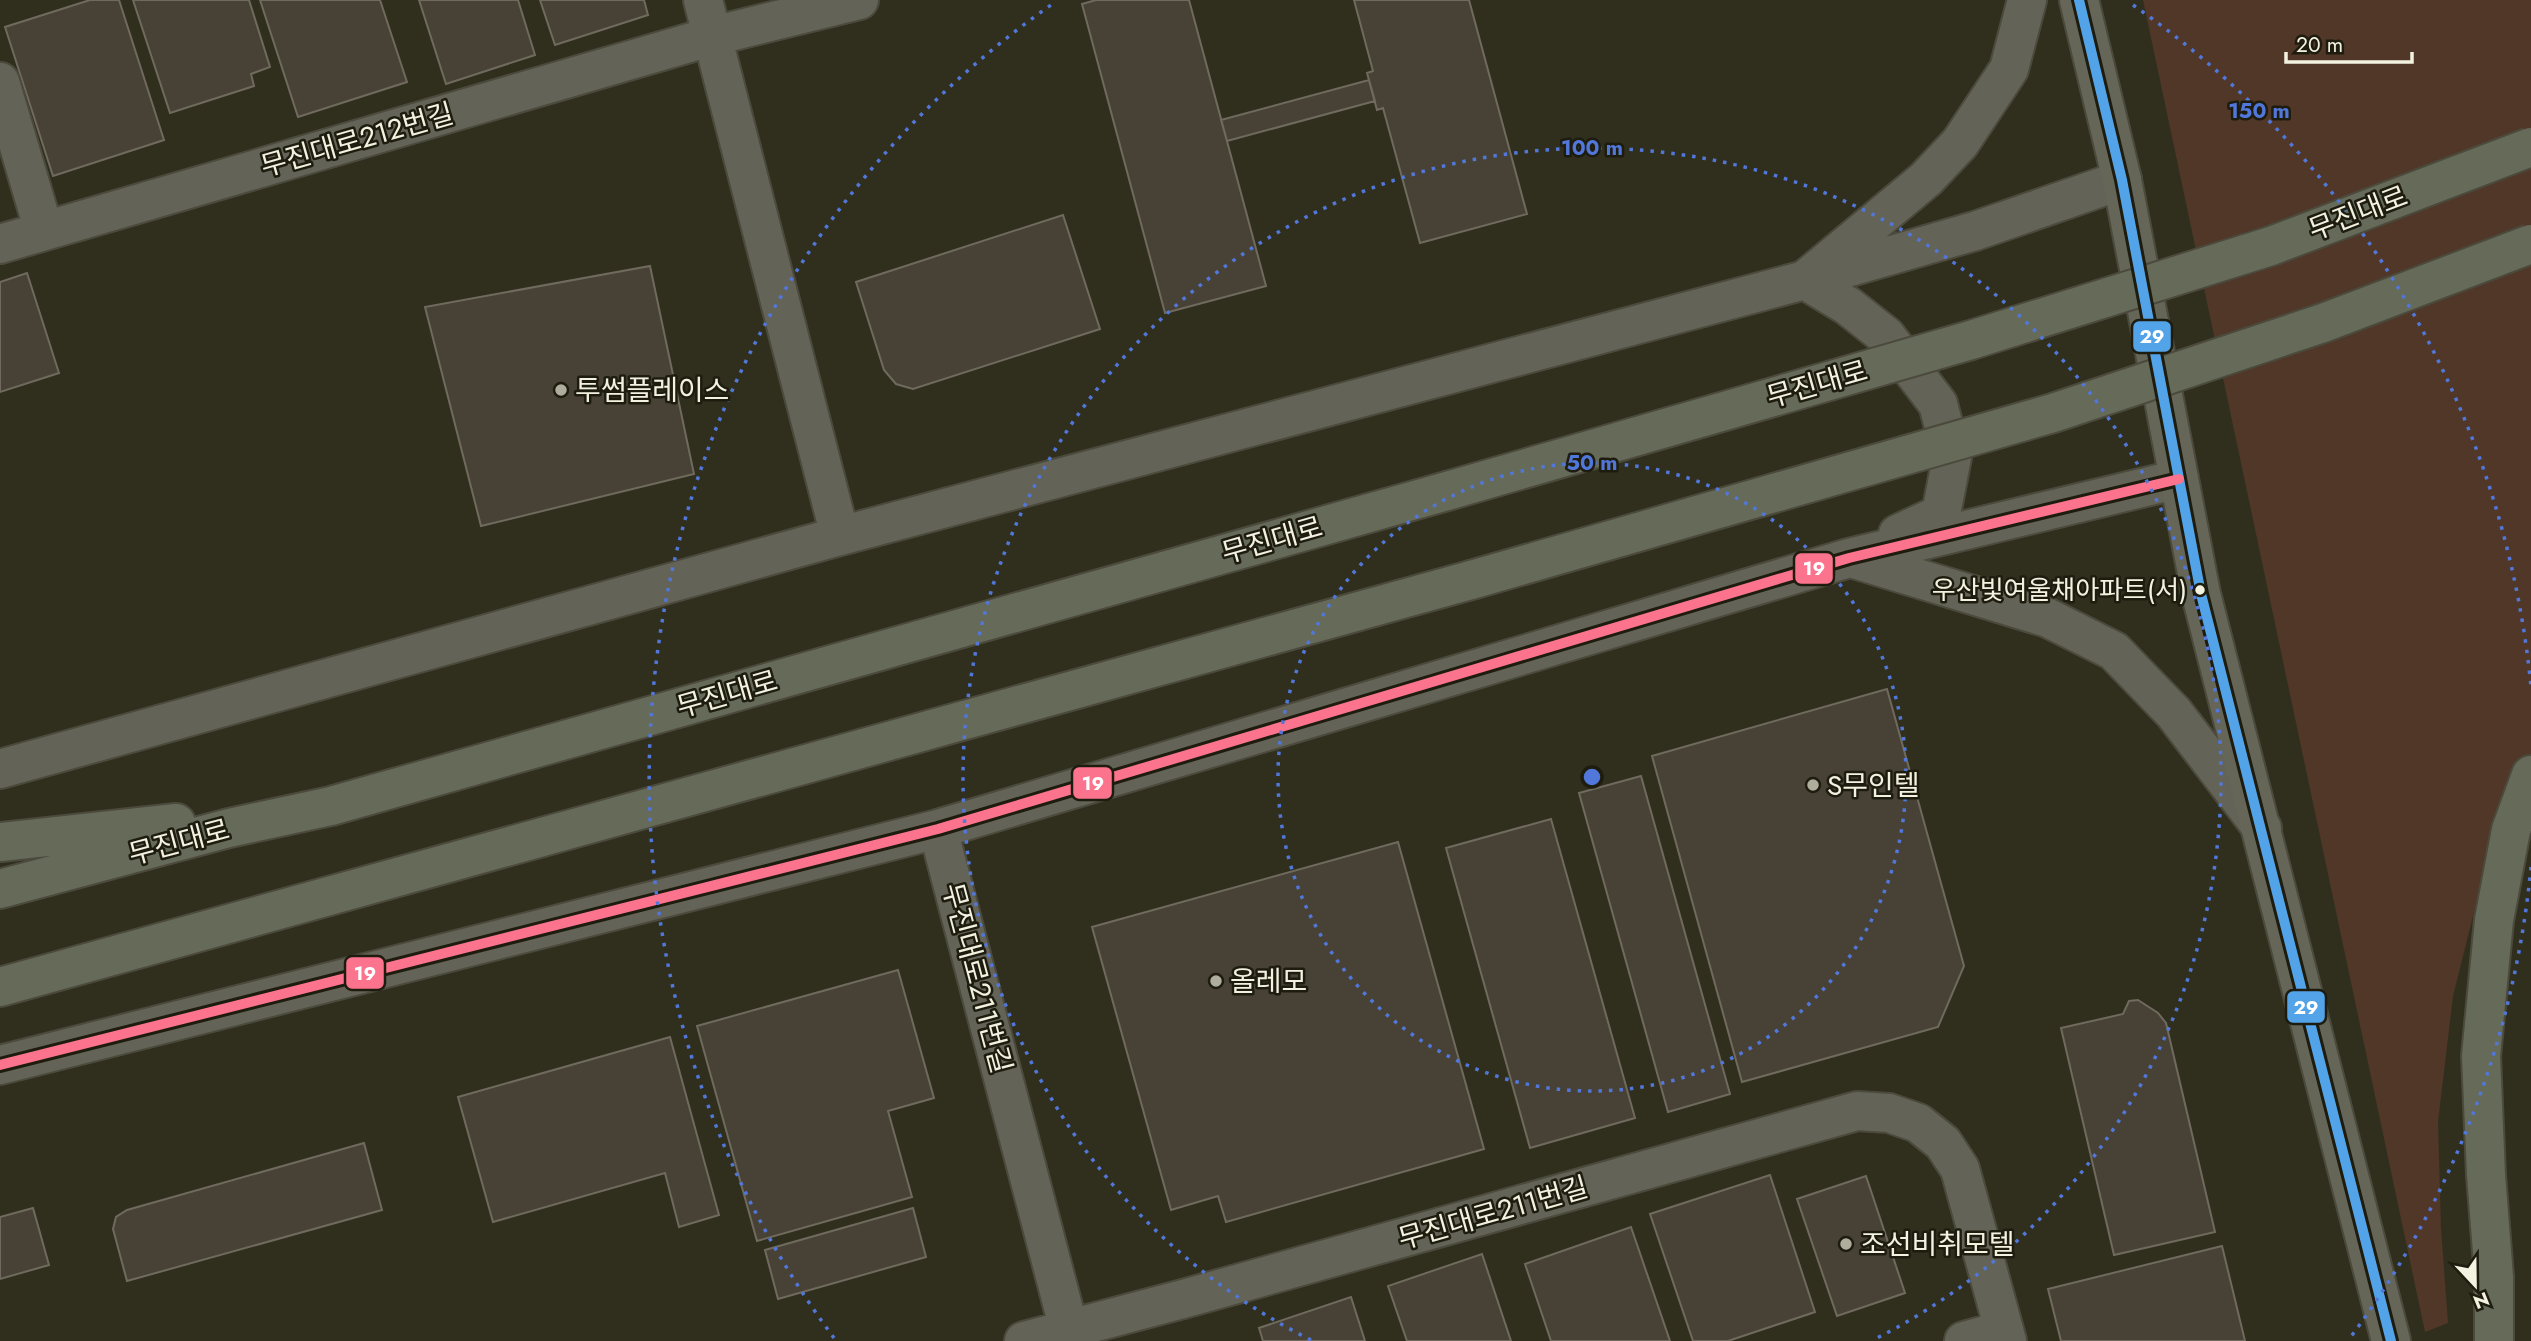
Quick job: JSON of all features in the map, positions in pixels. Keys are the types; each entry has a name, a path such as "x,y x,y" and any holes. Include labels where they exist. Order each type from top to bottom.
{"highway":[{"name":"무진대로","path":"0,890 229,828 331,806 1971,340 2271,246 2531,147"},
{"path":"0,987 1471,580 2053,413 2323,323 2531,244"},
{"path":"2494,1341 2494,1277 2481,1056 2494,920 2511,830 2531,775"},
{"path":"0,842 331,806"},
{"path":"0,998 45,975"}],"main road":[{"path":"2079,0 2122,180 2201,594 2391,1341"}],"street":[{"path":"703,0 840,536"},
{"name":"무진대로212번길","path":"0,244 713,36 859,0"},
{"path":"1805,280 1926,179 1959,143 2009,69 2026,0"},
{"path":"0,82 44,231"},
{"path":"0,769 840,536 1805,280 1975,231 2122,180"},
{"path":"1805,280 1847,306 1886,336 1938,404 1952,457 1941,514 1849,558"},
{"path":"0,1065 938,830 1849,558 2179,478"},
{"path":"1849,558 2048,618 2114,652 2174,713 2262,828"},
{"name":"무진대로211번길","path":"938,830 1070,1335 1197,1296 1857,1111 1889,1113 1918,1124 1943,1143 1960,1169 2006,1335"},
{"path":"1024,1341 1070,1335"},
{"path":"1964,1341 2006,1335"}],"shaded area":[{"path":"2143,0 2531,0 2531,759 2488,856 2453,996 2438,1122 2441,1228 2448,1323 2425,1332"}],"building":[{"path":"90,0 119,0 164,140 53,176 5,27"},
{"path":"133,0 249,0 270,67 251,74 254,86 170,113"},
{"path":"260,0 380,0 407,82 298,117"},
{"path":"419,0 518,0 535,55 446,84"},
{"path":"540,0 644,0 648,15 555,45"},
{"path":"1096,0 1189,0 1266,286 1165,313 1082,4"},
{"path":"1354,0 1469,0 1527,214 1420,243 1383,108 1377,110 1367,73 1373,71"},
{"path":"1369,80 1375,101 1227,141 1221,120"},
{"path":"1063,215 1100,329 913,389 896,384 884,370 856,282"},
{"name":"투썸플레이스","path":"650,266 694,474 481,526 425,307"},
{"path":"27,273 59,373 0,392 0,282"},
{"path":"1887,689 1964,966 1938,1027 1742,1082 1652,756"},
{"path":"1641,776 1730,1094 1668,1112 1579,793"},
{"path":"1551,819 1635,1118 1530,1148 1446,848"},
{"path":"1398,842 1484,1149 1226,1222 1218,1196 1171,1210 1092,927"},
{"path":"898,970 934,1098 888,1111 912,1197 757,1241 697,1026"},
{"path":"2138,1000 2158,1013 2166,1023 2215,1232 2114,1255 2061,1028 2123,1014 2129,1001"},
{"path":"670,1037 719,1215 679,1227 665,1173 493,1222 458,1097"},
{"path":"364,1143 382,1210 127,1281 113,1229 116,1217 127,1210"},
{"path":"1770,1175 1815,1312 1728,1341 1693,1341 1650,1214"},
{"path":"1866,1176 1905,1293 1837,1316 1797,1199"},
{"path":"33,1208 49,1265 0,1279 0,1217"},
{"path":"913,1208 926,1257 778,1299 765,1250"},
{"path":"1631,1227 1670,1341 1551,1341 1525,1264"},
{"path":"2222,1246 2245,1341 2061,1341 2048,1289"},
{"path":"1482,1254 1511,1341 1407,1341 1388,1286"},
{"path":"1351,1297 1365,1341 1263,1341 1259,1328"}],"transit line":[{"name":"29","path":"2079,0 2122,180 2201,594 2391,1341"},
{"name":"19","path":"0,1065 938,829 1849,558 2179,479"}],"place":[{"name":"투썸플레이스","path":"561,390"},
{"name":"우산빛여울채아파트(서)","path":"2200,590"},
{"name":"S무인텔","path":"1813,785"},
{"name":"올레모","path":"1216,981"},
{"name":"조선비취모텔","path":"1846,1244"}]}
